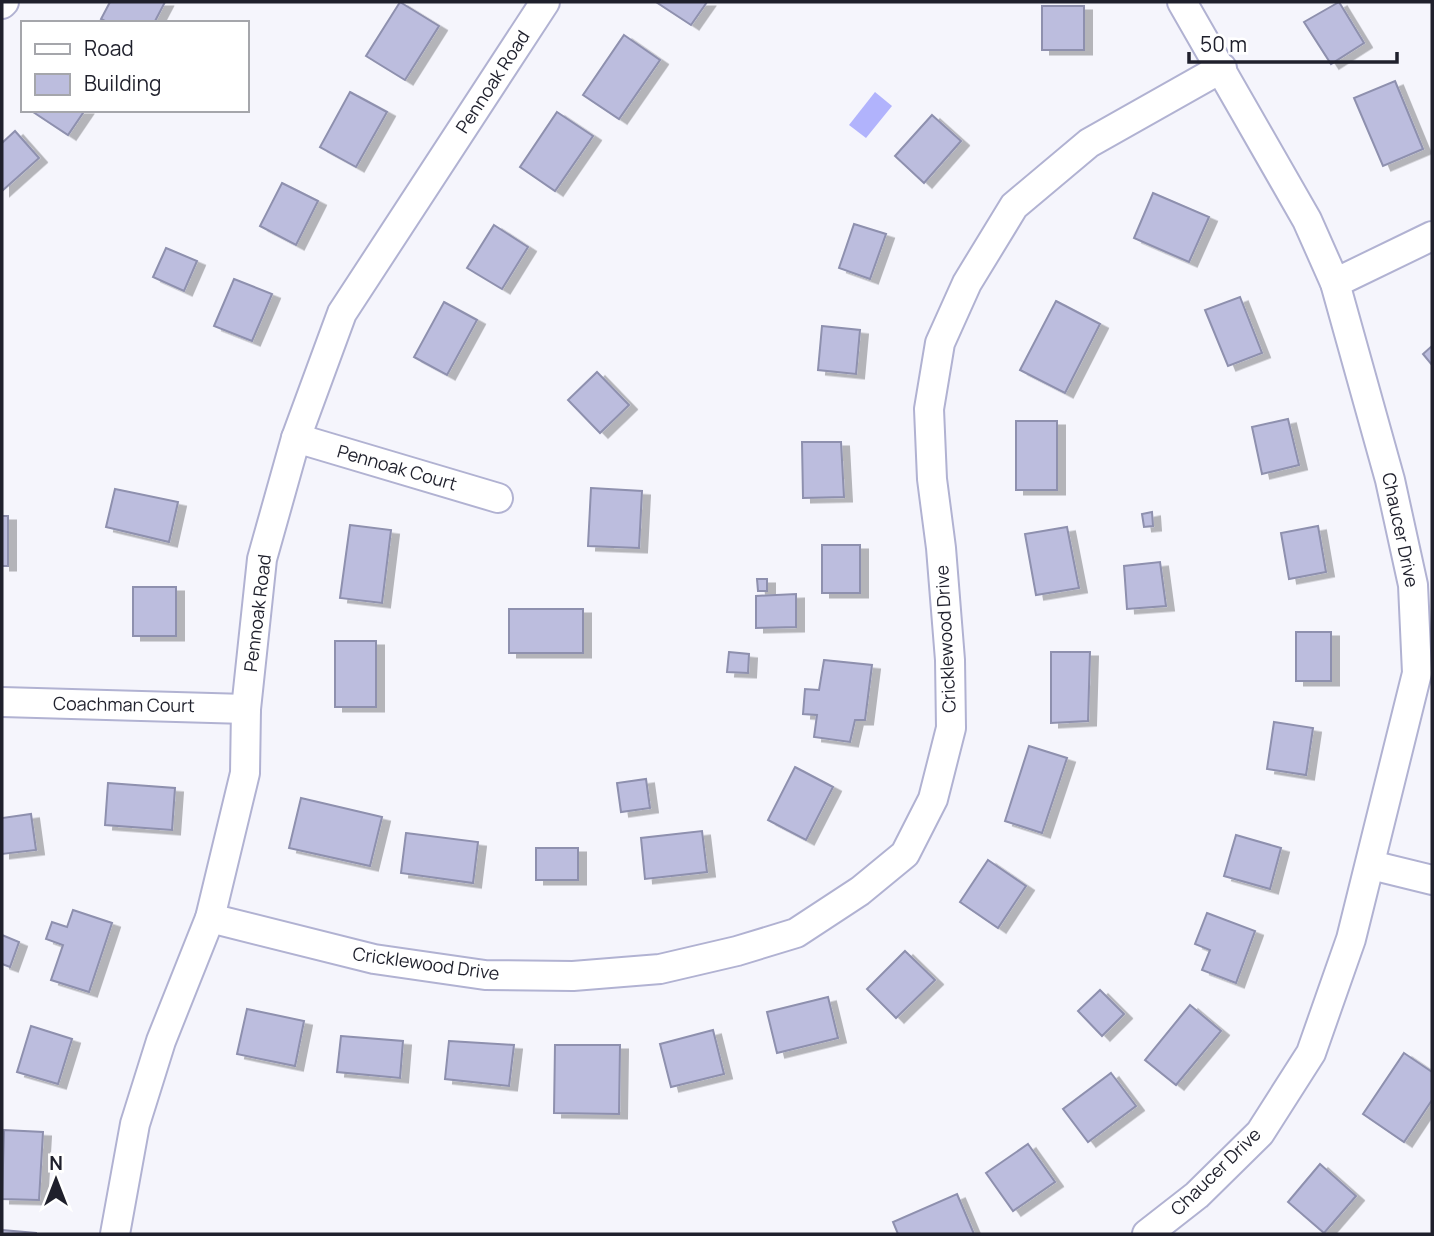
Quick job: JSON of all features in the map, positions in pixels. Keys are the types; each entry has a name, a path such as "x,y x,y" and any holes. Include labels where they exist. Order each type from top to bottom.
{"street":[{"name":"Pennoak Road","path":"115,1234 135,1124 161,1041 210,918 245,773 246,709 262,559 296,438 342,313 545,2"},
{"name":"Chaucer Drive","path":"1147,1234 1197,1195 1260,1133 1311,1053 1351,939 1417,673 1413,585 1390,480 1335,283 1307,220 1182,2"},
{"name":"Cricklewood Drive","path":"210,918 374,959 485,975 573,976 660,968 737,951 796,933 860,891 905,853 933,799 951,728 950,660 941,548 932,479 929,409 940,343 967,283 1014,206 1089,143 1222,68"},
{"path":"1335,283 1432,236"},
{"name":"Pennoak Court","path":"296,438 498,498"},
{"name":"Coachman Court","path":"2,702 246,709"},
{"path":"1371,865 1432,880"}],"water":[{"path":"875,92 892,106 866,138 849,125"}],"building":[{"path":"110,2 165,2 155,21 101,19"},
{"path":"400,2 439,26 405,80 366,56"},
{"path":"656,2 707,2 691,25"},
{"path":"1339,2 1364,43 1331,64 1304,22"},
{"path":"1042,6 1084,6 1084,50 1042,50"},
{"path":"624,35 660,60 619,119 583,95"},
{"path":"1395,81 1423,149 1383,166 1354,98"},
{"path":"350,92 387,112 356,167 320,147"},
{"path":"33,112 84,112 68,135"},
{"path":"557,112 593,136 555,191 520,167"},
{"path":"932,115 961,141 924,183 895,156"},
{"path":"15,131 39,158 2,191 2,143"},
{"path":"282,183 318,201 296,245 260,226"},
{"path":"1153,193 1209,217 1189,262 1134,238"},
{"path":"854,224 886,234 870,279 839,268"},
{"path":"494,225 528,247 502,289 467,268"},
{"path":"166,248 197,261 184,291 153,277"},
{"path":"234,279 272,294 252,341 214,326"},
{"path":"1240,297 1262,353 1228,366 1205,310"},
{"path":"1056,301 1100,324 1065,393 1020,370"},
{"path":"444,302 477,320 447,375 414,357"},
{"path":"822,326 860,330 856,374 818,370"},
{"path":"1432,346 1432,365 1423,354"},
{"path":"597,372 629,405 600,433 568,400"},
{"path":"1288,419 1299,465 1262,474 1252,427"},
{"path":"1016,421 1057,421 1057,490 1016,490"},
{"path":"802,442 841,442 844,497 803,498"},
{"path":"591,488 642,491 639,548 588,546"},
{"path":"115,489 178,502 169,542 106,527"},
{"path":"1152,512 1153,526 1144,527 1142,514"},
{"path":"2,516 8,516 8,566 2,566"},
{"path":"350,525 391,530 382,603 340,598"},
{"path":"1318,526 1326,572 1289,579 1281,533"},
{"path":"1067,527 1079,588 1036,595 1025,534"},
{"path":"822,545 860,545 860,593 822,593"},
{"path":"1160,562 1166,606 1127,609 1124,566"},
{"path":"757,579 767,579 767,591 758,591"},
{"path":"133,587 176,587 176,636 133,636"},
{"path":"796,594 796,627 756,628 756,596"},
{"path":"509,609 583,609 583,653 509,653"},
{"path":"1296,632 1331,632 1331,681 1296,681"},
{"path":"335,641 376,641 376,707 335,707"},
{"path":"729,652 749,654 748,673 727,672"},
{"path":"1051,652 1090,652 1088,721 1051,723"},
{"path":"824,660 872,665 865,720 855,720 850,742 814,737 817,715 803,714 805,689 819,690"},
{"path":"1274,722 1313,728 1306,775 1267,769"},
{"path":"1029,746 1067,758 1042,833 1005,821"},
{"path":"795,767 833,787 806,840 768,820"},
{"path":"646,779 650,808 621,812 617,783"},
{"path":"108,783 175,788 172,830 105,825"},
{"path":"301,798 382,817 370,866 289,848"},
{"path":"31,814 36,850 2,854 2,818"},
{"path":"702,831 707,872 645,879 641,838"},
{"path":"406,833 478,842 473,883 401,873"},
{"path":"1236,835 1281,848 1270,889 1224,876"},
{"path":"536,848 578,848 578,880 536,880"},
{"path":"988,860 1026,886 998,928 960,902"},
{"path":"73,910 112,923 89,992 51,980 63,945 46,939 52,922 67,927"},
{"path":"1207,913 1255,931 1236,983 1202,970 1210,950 1195,944"},
{"path":"2,935 19,942 10,967 2,964"},
{"path":"905,951 935,980 896,1018 867,989"},
{"path":"1100,990 1124,1014 1102,1036 1078,1011"},
{"path":"828,997 838,1038 777,1053 767,1012"},
{"path":"1190,1005 1221,1031 1176,1085 1145,1060"},
{"path":"247,1009 304,1021 295,1066 237,1054"},
{"path":"31,1026 72,1039 58,1084 17,1072"},
{"path":"713,1030 724,1074 671,1087 660,1044"},
{"path":"341,1036 403,1041 400,1078 337,1072"},
{"path":"449,1041 514,1045 509,1086 445,1079"},
{"path":"555,1045 620,1045 619,1114 554,1113"},
{"path":"1404,1053 1432,1072 1432,1100 1404,1142 1363,1114"},
{"path":"1111,1073 1136,1106 1088,1142 1063,1109"},
{"path":"4,1130 43,1132 39,1200 2,1199"},
{"path":"1028,1144 1055,1182 1013,1211 986,1173"},
{"path":"1320,1164 1356,1196 1324,1233 1288,1202"},
{"path":"957,1194 974,1234 898,1234 893,1222"},
{"path":"2,1230 36,1233 36,1234 2,1234"}]}
